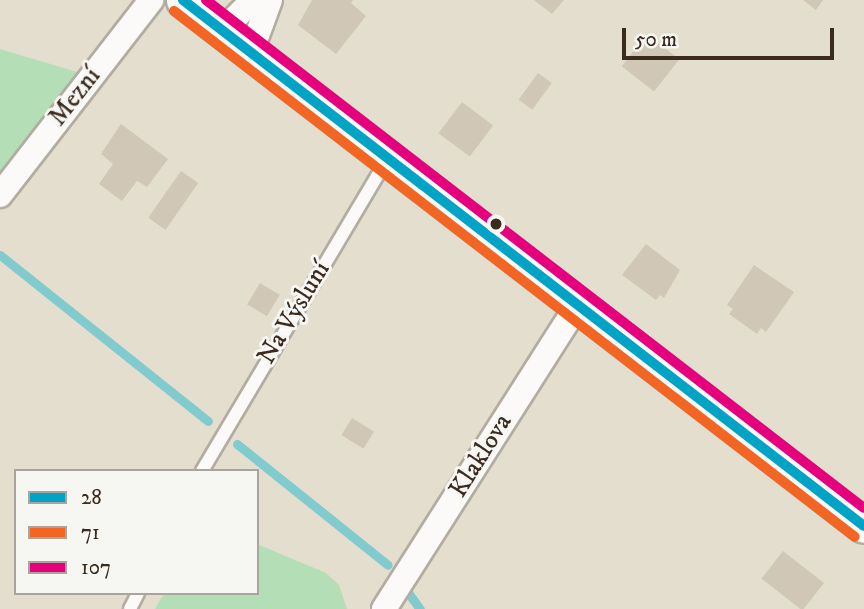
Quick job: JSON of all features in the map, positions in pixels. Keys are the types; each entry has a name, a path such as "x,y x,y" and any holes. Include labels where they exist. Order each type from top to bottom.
{"main road":[{"path":"183,0 579,303 864,526"}],"street":[{"name":"Mezní","path":"0,195 150,0"},
{"path":"222,30 253,0"},
{"path":"251,52 270,0"},
{"name":"Klaklova","path":"384,609 579,303"}],"lane":[{"name":"Na Výsluní","path":"203,469 388,158"}],"green space":[{"path":"0,49 84,74 0,191"},
{"path":"259,545 326,573 339,585 347,609 155,609 163,595 259,595"}],"building":[{"path":"312,0 353,0 351,3 366,16 336,54 298,25"},
{"path":"534,0 564,0 552,14"},
{"path":"803,0 823,0 816,10"},
{"path":"647,34 679,59 654,92 622,66"},
{"path":"538,73 552,83 532,110 519,100"},
{"path":"462,102 493,125 470,157 439,133"},
{"path":"121,124 168,159 147,187 137,181 122,201 99,184 113,164 101,154"},
{"path":"181,171 198,183 166,230 148,218"},
{"path":"646,244 680,270 664,298 660,295 656,300 622,275"},
{"path":"754,265 794,292 766,332 761,328 757,334 729,314 733,309 727,305"},
{"path":"260,283 280,295 267,316 247,304"},
{"path":"352,418 374,432 363,449 341,435"},
{"path":"783,551 824,583 804,609 800,609 761,579"}],"waterway":[{"path":"0,255 208,421"},
{"path":"237,444 388,565"},
{"path":"404,587 420,609"}],"transit line":[{"name":"28","path":"183,0 864,526"},
{"name":"107","path":"206,0 864,508"},
{"name":"71","path":"174,11 855,537"}]}
